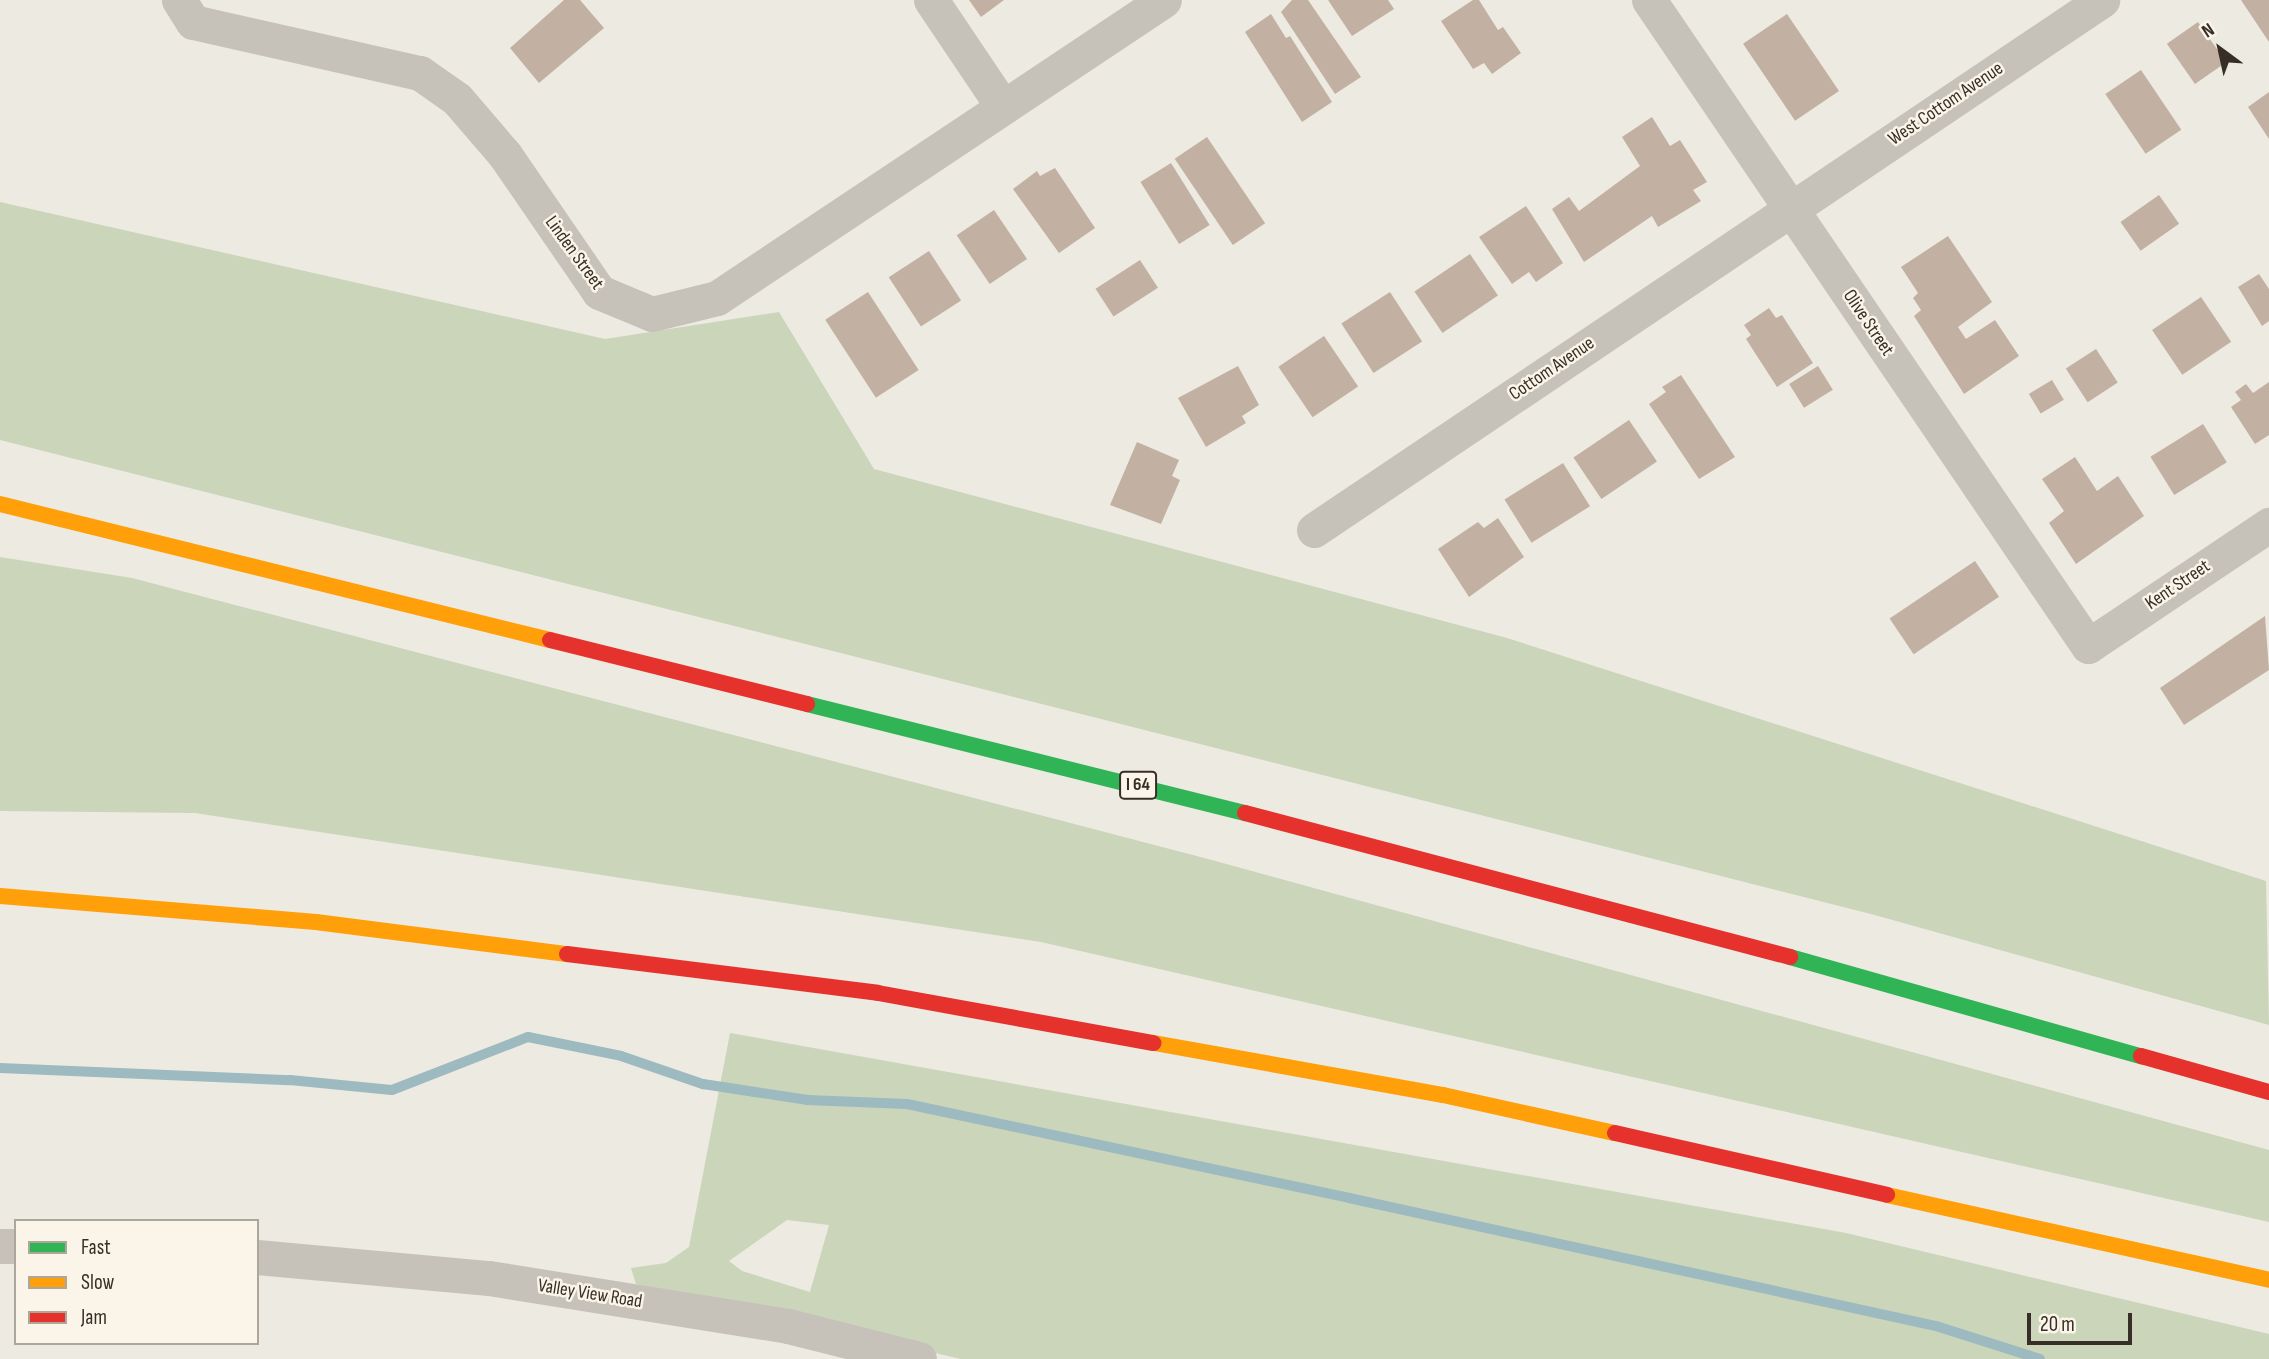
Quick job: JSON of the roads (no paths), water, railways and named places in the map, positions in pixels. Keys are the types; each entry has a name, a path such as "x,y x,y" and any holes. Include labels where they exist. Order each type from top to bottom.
{"highway":[{"name":"I 64","path":"0,505 1196,800 1727,940 2269,1092"},
{"path":"0,896 316,922 878,993 1443,1096 2269,1280"}],"street":[{"name":"Linden Street","path":"179,0 193,22 419,73 457,99 505,155 599,292 652,314 717,298 1164,0"},
{"path":"931,0 1003,107"},
{"name":"Olive Street","path":"1649,0 2088,646"},
{"name":"West Cottom Avenue","path":"1790,208 2102,0"},
{"name":"Cottom Avenue","path":"1314,530 1790,208"},
{"name":"Kent Street","path":"2088,646 2269,525"},
{"name":"Valley View Road","path":"259,1257 503,1280 788,1326 919,1359"}],"waterway":[{"path":"0,1068 290,1080 392,1090 528,1037 621,1056 703,1084 808,1100 907,1104 1349,1198 1936,1326 2040,1359"}]}
